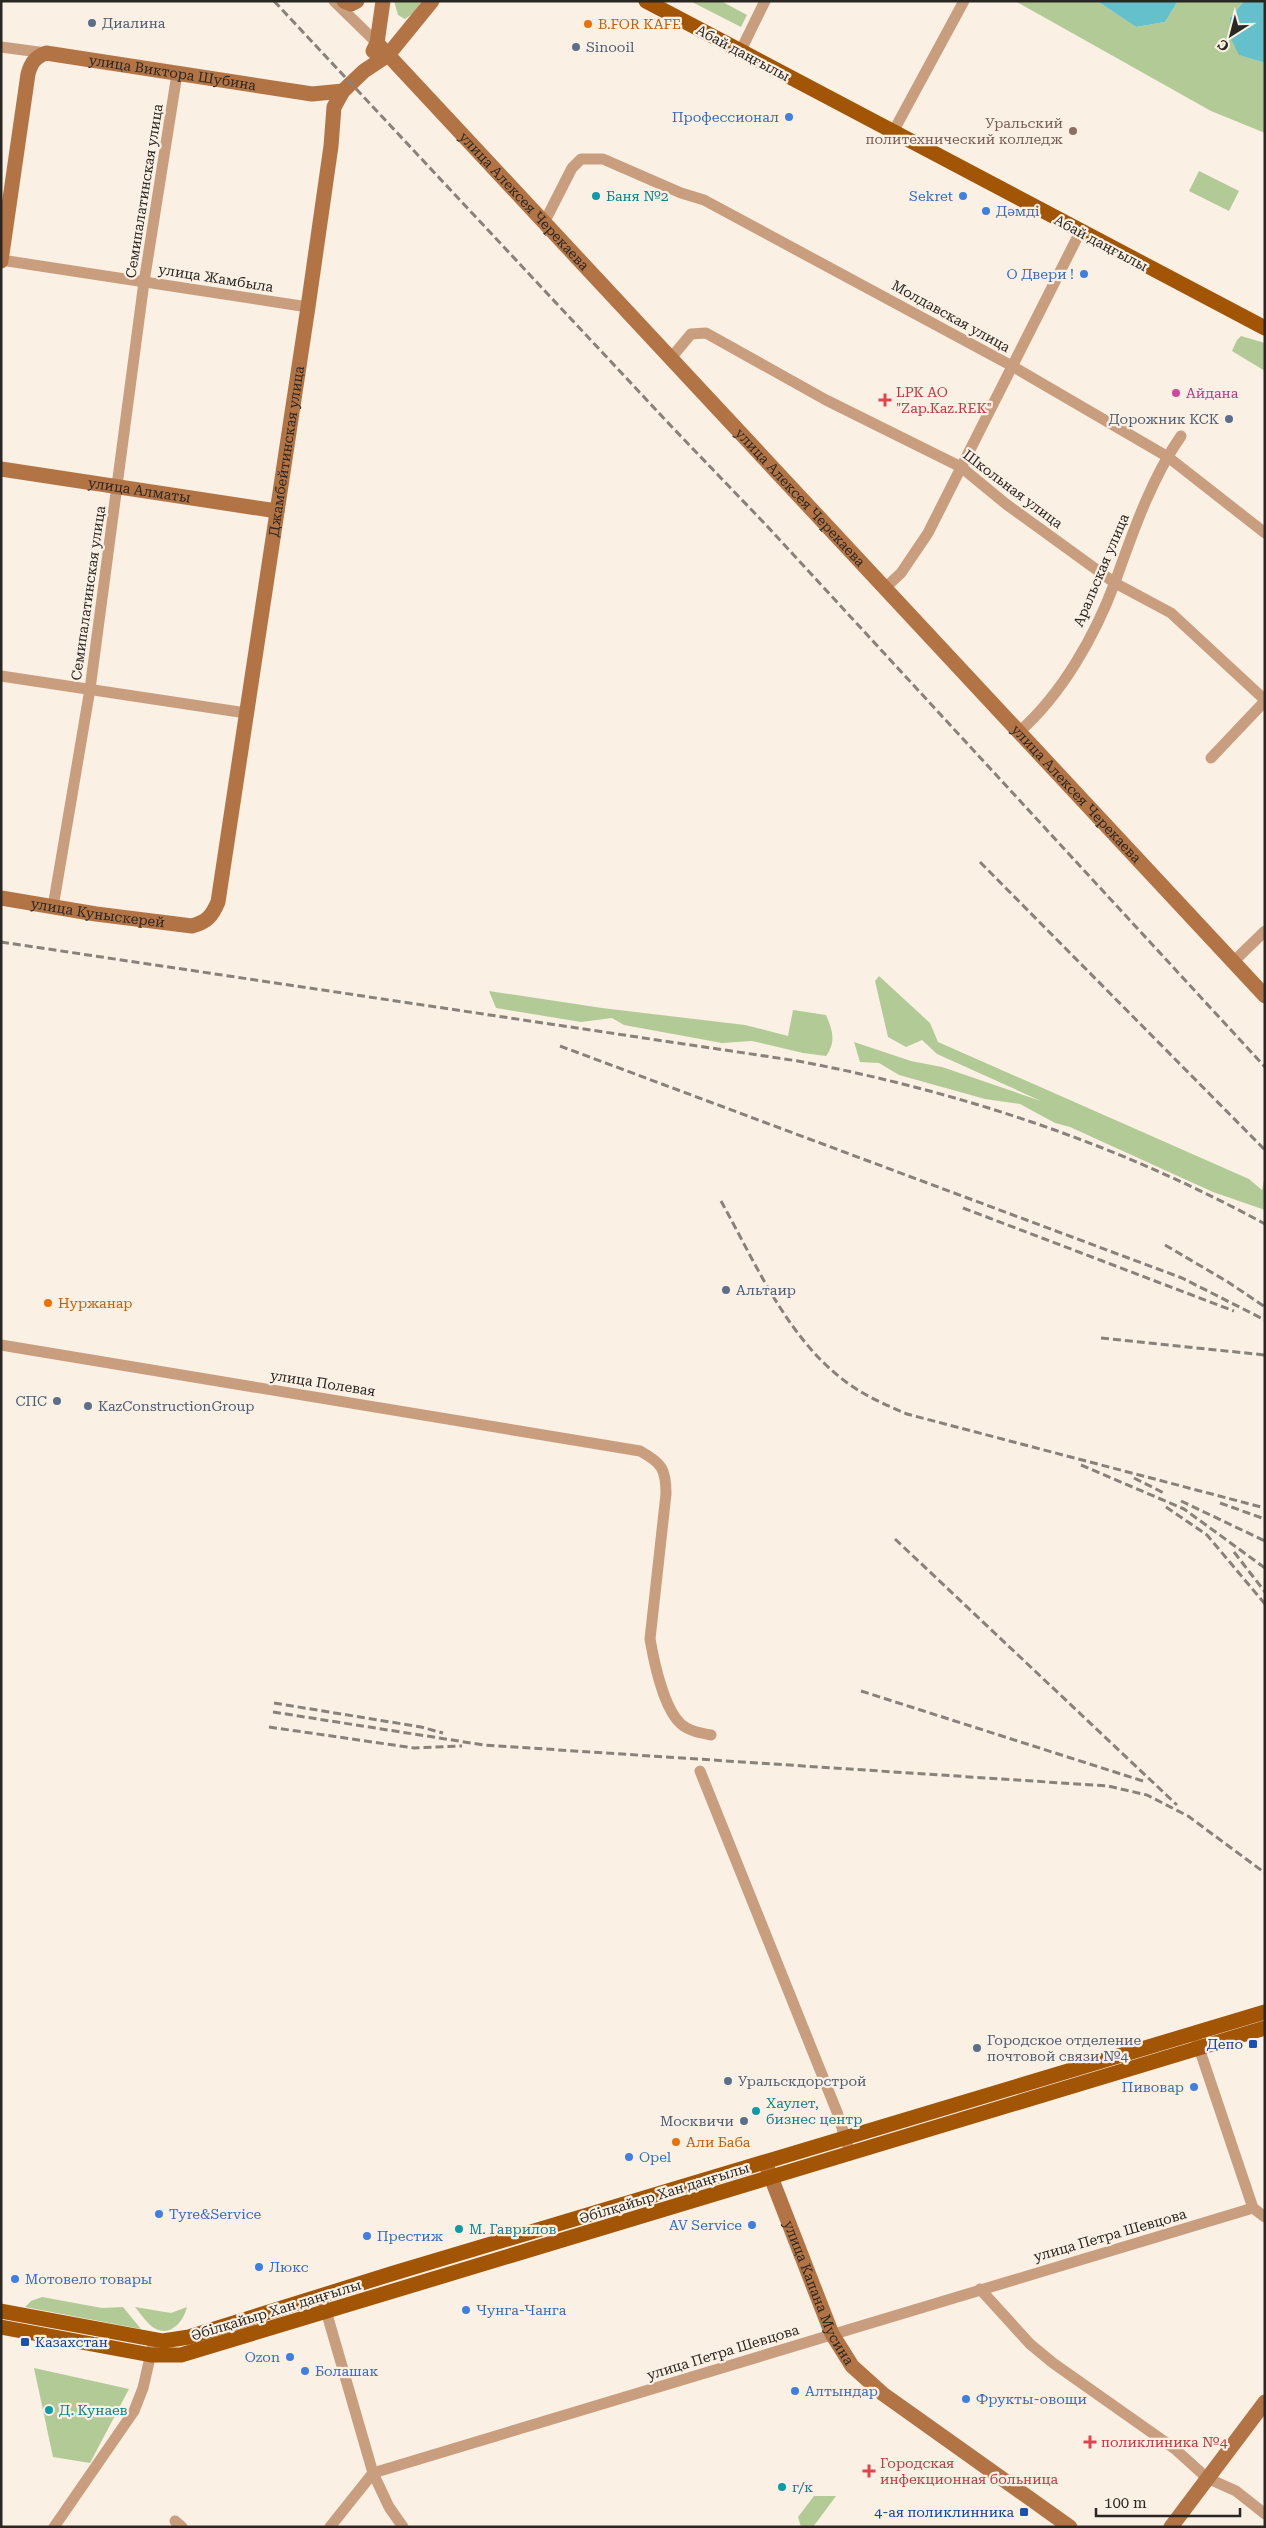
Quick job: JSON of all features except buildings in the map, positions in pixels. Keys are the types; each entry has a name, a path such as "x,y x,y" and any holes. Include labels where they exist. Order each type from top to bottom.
{"main road":[{"name":"Абай даңғылы","path":"646,1 1080,232 1265,328"},
{"name":"Әбілқайыр Хан даңғылы","path":"1,2311 154,2340 172,2341 190,2337 324,2304 772,2176 848,2146 1196,2040 1265,2012"},
{"name":"Әбілқайыр Хан даңғылы","path":"1196,2040 1265,2028"},
{"name":"Әбілқайыр Хан даңғылы","path":"1,2327 152,2355 181,2355 324,2304 394,2273 765,2162 848,2146"}],"street":[{"name":"улица Алексея Черекаева","path":"334,1 377,42 545,221 1265,996"},
{"path":"344,1 351,4 358,1"},
{"path":"364,71 377,42 383,1"},
{"name":"Джамбейтинская улица","path":"192,926 203,923 210,917 218,902 308,307 331,146 331,124 334,107 343,91 364,71 388,55 432,1"},
{"path":"740,52 765,1"},
{"path":"892,132 964,1"},
{"name":"улица Виктора Шубина","path":"1,47 312,94 343,91"},
{"path":"1,261 28,74 34,60 46,53"},
{"name":"Семипалатинская улица","path":"53,906 90,689 144,282 177,74"},
{"name":"Молдавская улица","path":"545,221 580,159 603,159 681,193 704,200 1012,366 1168,456 1265,533"},
{"path":"885,588 901,573 928,533 1080,232"},
{"name":"улица Жамбыла","path":"1,261 308,307"},
{"name":"Школьная улица","path":"671,358 692,334 706,333 826,400 961,467 1006,504 1115,583 1171,613 1265,700"},
{"name":"Аральская улица","path":"1019,732 1060,686 1089,638 1115,583 1126,547 1168,456 1181,436"},
{"name":"улица Алматы","path":"1,469 277,510"},
{"path":"1,676 246,713"},
{"path":"1211,758 1265,700"},
{"name":"улица Куныскерей","path":"1,898 172,925 192,926"},
{"path":"1233,962 1265,931"},
{"name":"улица Полевая","path":"1,1345 640,1451 653,1458 661,1466 666,1476 650,1639 656,1670 674,1715 682,1725 693,1731 710,1735"},
{"path":"700,1771 848,2146"},
{"path":"1196,2040 1254,2208 1265,2218"},
{"name":"улица Капана Мусина","path":"765,2162 832,2334 852,2366 884,2394 1070,2527"},
{"name":"улица Петра Шевцова","path":"373,2473 1254,2208"},
{"path":"980,2289 1030,2344 1053,2363 1174,2449 1207,2478 1236,2492 1265,2514"},
{"path":"324,2304 373,2473 389,2507 403,2527"},
{"path":"54,2527 134,2411 152,2355 154,2340"},
{"path":"1171,2527 1265,2402"},
{"path":"330,2527 373,2473"}],"green space":[{"path":"394,1 422,1 412,14 405,19 398,15"},
{"path":"690,1 721,1 747,15 741,27"},
{"path":"1015,1 1097,1 1136,27 1165,22 1178,1 1244,1 1230,18 1240,55 1265,63 1265,133 1211,111"},
{"path":"1199,171 1239,191 1229,211 1189,191"},
{"path":"1241,336 1265,343 1265,371 1232,351"},
{"path":"879,976 930,1023 938,1042 1249,1179 1262,1190 1265,1175 1265,1210 1213,1192 1070,1127 1055,1123 1020,1104 985,1099 899,1075 879,1063 860,1062 854,1042 911,1061 942,1067 1041,1101 937,1054 922,1040 906,1047 888,1037 875,981"},
{"path":"489,991 602,1008 745,1025 788,1036 793,1010 826,1015 832,1031 832,1041 826,1056 803,1053 752,1041 722,1043 624,1025 612,1018 581,1022 496,1008"},
{"path":"42,2297 102,2308 123,2307 141,2329 25,2307 31,2301"},
{"path":"135,2307 171,2313 187,2307 178,2324 173,2328 162,2331 150,2325"},
{"path":"34,2368 129,2389 90,2463 53,2457"},
{"path":"814,2496 836,2496 813,2527 801,2527 798,2517"}],"water":[{"path":"1097,1 1178,1 1165,22 1136,27"},
{"path":"1244,1 1265,1 1265,63 1239,55 1230,37 1230,18"}],"railway":[{"path":"274,1 767,526 1265,1067"},
{"path":"980,862 1265,1150"},
{"path":"1,942 798,1061 859,1074 979,1105 1096,1145 1209,1195 1265,1224"},
{"path":"560,1046 1182,1278 1265,1320"},
{"path":"721,1201 774,1299 806,1344 846,1382 868,1396 907,1414 1265,1508"},
{"path":"963,1208 1234,1311"},
{"path":"1165,1245 1228,1282 1265,1307"},
{"path":"1101,1338 1265,1355"},
{"path":"1081,1465 1184,1509 1265,1568"},
{"path":"1134,1478 1166,1494"},
{"path":"1181,1501 1265,1541"},
{"path":"1220,1503 1265,1519"},
{"path":"1166,1507 1207,1535 1265,1604"},
{"path":"895,1539 1177,1805"},
{"path":"1234,1552 1265,1592"},
{"path":"861,1691 1146,1782"},
{"path":"274,1703 421,1727 443,1733"},
{"path":"273,1712 484,1745 1108,1786 1147,1795 1188,1816 1265,1873"},
{"path":"269,1727 414,1748 462,1746"}],"place":[{"name":"Диалина","path":"92,23"},
{"name":"B.FOR KAFE","path":"588,24"},
{"name":"Sinooil","path":"576,47"},
{"name":"Профессионал","path":"789,117"},
{"name":"Уральский политехнический колледж","path":"1073,131"},
{"name":"Баня №2","path":"596,196"},
{"name":"Sekret","path":"963,196"},
{"name":"Дəмді","path":"986,211"},
{"name":"О Двери !","path":"1084,274"},
{"name":"Айдана","path":"1176,393"},
{"name":"LPK AO \"Zap.Kaz.REK\"","path":"885,400"},
{"name":"Дорожник КСК","path":"1229,419"},
{"name":"Альтаир","path":"726,1290"},
{"name":"Нуржанар","path":"48,1303"},
{"name":"СПС","path":"57,1401"},
{"name":"KazConstructionGroup","path":"88,1406"},
{"name":"Депо","path":"1253,2044"},
{"name":"Городское отделение почтовой связи №4","path":"977,2048"},
{"name":"Уральскдорстрой","path":"728,2081"},
{"name":"Пивовар","path":"1194,2087"},
{"name":"Хаулет, бизнес центр","path":"756,2111"},
{"name":"Москвичи","path":"744,2121"},
{"name":"Али Баба","path":"676,2142"},
{"name":"Opel","path":"629,2157"},
{"name":"Tyre&Service","path":"159,2214"},
{"name":"AV Service","path":"752,2225"},
{"name":"М. Гаврилов","path":"459,2229"},
{"name":"Престиж","path":"367,2236"},
{"name":"Люкс","path":"259,2267"},
{"name":"Мотовело товары","path":"15,2279"},
{"name":"Чунга-Чанга","path":"466,2310"},
{"name":"Казахстан","path":"25,2342"},
{"name":"Ozon","path":"290,2357"},
{"name":"Болашак","path":"305,2371"},
{"name":"Алтындар","path":"795,2391"},
{"name":"Фрукты-овощи","path":"966,2399"},
{"name":"Д. Кунаев","path":"49,2410"},
{"name":"поликлиника №4","path":"1090,2442"},
{"name":"Городская инфекционная больница","path":"869,2471"},
{"name":"г/к","path":"782,2487"},
{"name":"4-ая поликлинника","path":"1024,2512"}]}
